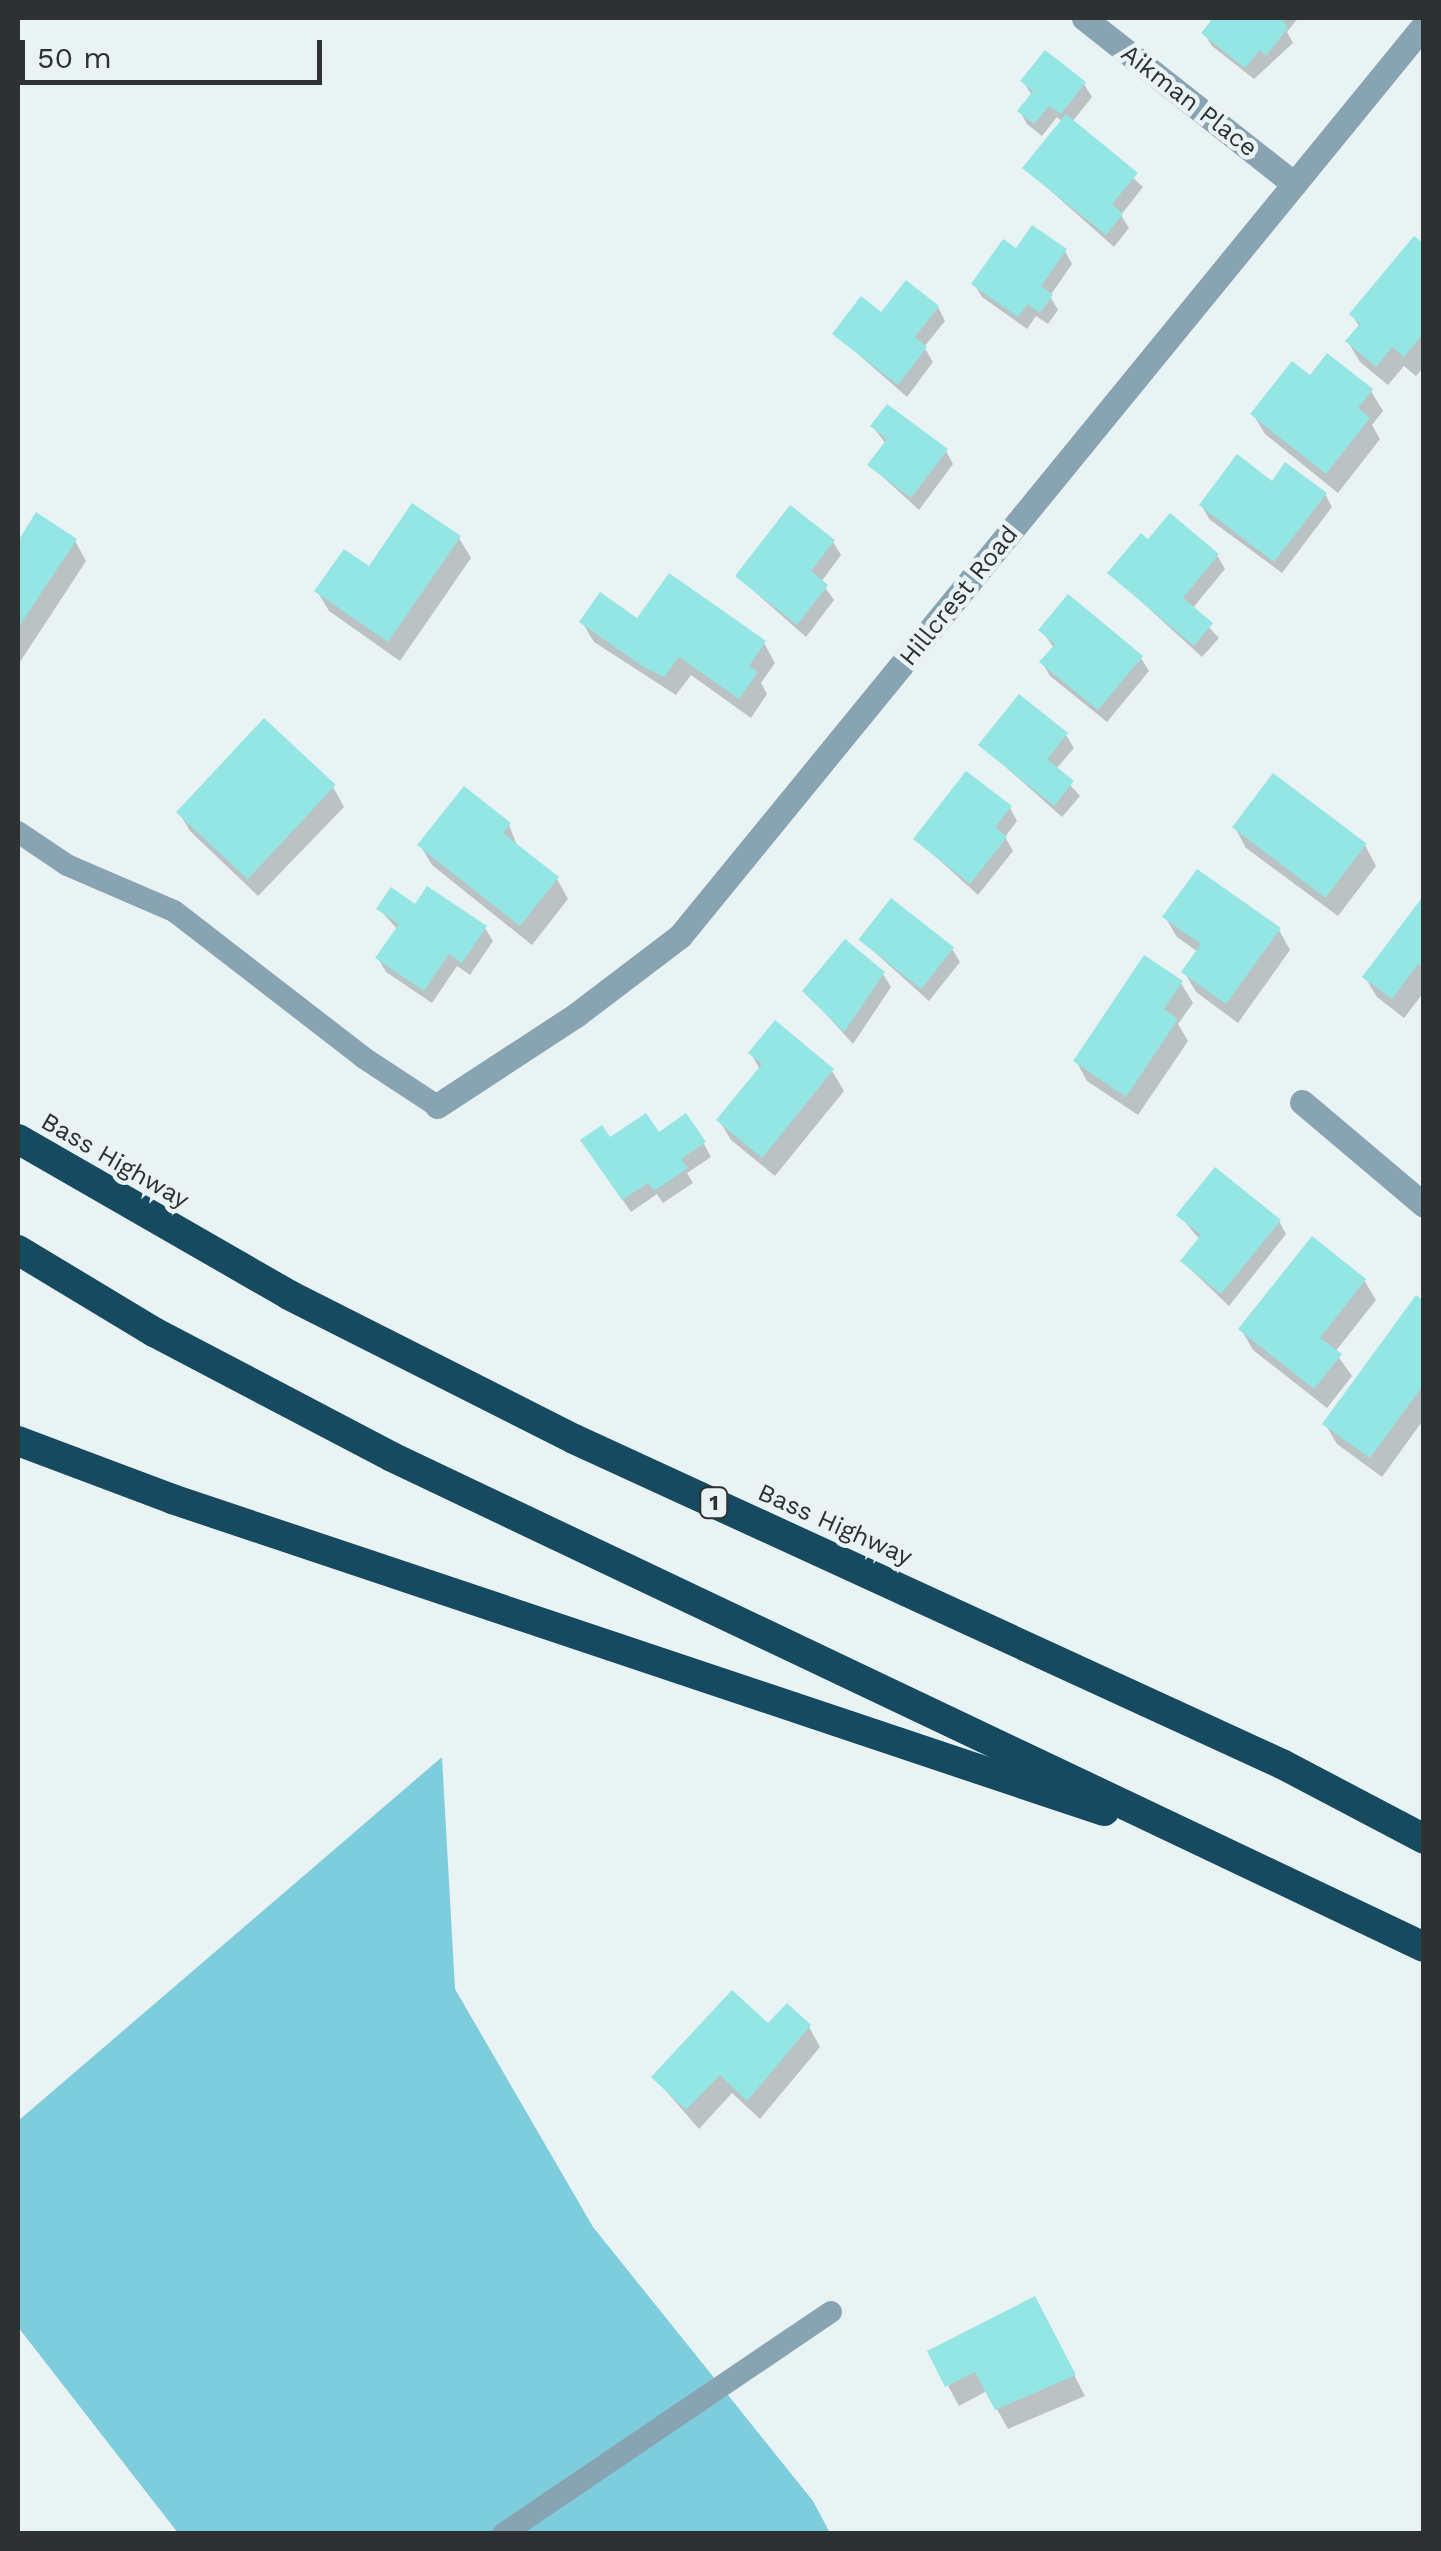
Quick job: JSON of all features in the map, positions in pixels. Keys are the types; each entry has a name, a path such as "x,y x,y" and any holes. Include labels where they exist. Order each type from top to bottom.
{"highway":[{"name":"Bass Highway","path":"18,1139 289,1295 574,1439 1282,1764 1424,1839"},
{"path":"18,1250 154,1332 392,1457 1424,1947"},
{"path":"18,1441 172,1499 1067,1796 1394,1930"}],"street":[{"name":"Aikman Place","path":"1084,18 1294,184"},
{"name":"Hillcrest Road","path":"437,1106 576,1015 680,936 1424,25"},
{"path":"1302,1102 1424,1205"}],"lane":[{"path":"18,832 68,865 174,911 364,1058 437,1106"},
{"path":"503,2534 831,2312"}],"shaded area":[{"path":"442,1757 455,1989 593,2227 813,2501 830,2533 178,2533 18,2327 18,2121"}],"building":[{"path":"1213,18 1281,18 1288,28 1266,56 1260,50 1245,68 1201,33"},
{"path":"1045,50 1086,82 1061,114 1049,106 1034,124 1017,111 1033,91 1020,81"},
{"path":"1066,114 1138,173 1112,204 1123,214 1106,235 1022,168"},
{"path":"1032,225 1067,249 1041,286 1053,295 1040,313 1028,304 1018,317 971,284 1003,239 1016,248"},
{"path":"1414,236 1424,244 1424,333 1404,357 1392,347 1376,367 1345,341 1360,324 1349,314"},
{"path":"906,280 939,306 915,337 927,347 898,385 832,334 861,296 881,312"},
{"path":"1327,353 1373,389 1358,408 1370,418 1326,474 1250,414 1292,361 1310,375"},
{"path":"887,404 948,449 911,498 867,465 887,439 870,426"},
{"path":"1237,454 1272,481 1285,462 1327,493 1274,562 1199,505"},
{"path":"412,503 461,536 388,642 314,591 344,549 369,566"},
{"path":"790,505 835,540 811,571 828,585 797,625 735,576"},
{"path":"36,512 77,539 18,628 18,541"},
{"path":"1170,513 1219,554 1183,598 1213,623 1194,646 1107,573 1141,533 1148,539"},
{"path":"669,573 766,641 749,666 758,672 739,699 679,657 664,677 579,622 600,592 637,618"},
{"path":"1068,594 1143,656 1098,710 1039,662 1055,644 1038,630"},
{"path":"1019,694 1068,733 1047,759 1074,781 1054,806 978,745"},
{"path":"264,718 336,785 248,879 176,812"},
{"path":"966,771 1012,806 995,827 1007,837 970,884 913,839"},
{"path":"1273,773 1366,843 1326,898 1232,827"},
{"path":"464,786 511,823 503,833 559,877 520,926 417,845"},
{"path":"1197,869 1281,928 1226,1004 1181,972 1201,944 1162,917"},
{"path":"427,886 487,926 462,963 449,954 424,991 375,958 399,924 376,909 391,887 415,904"},
{"path":"1424,895 1424,968 1418,964 1392,999 1362,977"},
{"path":"891,898 954,947 921,989 858,940"},
{"path":"845,939 885,972 844,1032 802,991"},
{"path":"1144,955 1183,981 1164,1009 1178,1019 1126,1097 1073,1061"},
{"path":"775,1020 834,1069 762,1158 716,1120 762,1064 748,1053"},
{"path":"646,1113 659,1132 686,1113 706,1142 681,1159 688,1168 654,1191 648,1183 622,1200 580,1140 602,1125 610,1137"},
{"path":"1215,1167 1281,1220 1221,1294 1180,1261 1201,1235 1176,1215"},
{"path":"1312,1236 1366,1279 1320,1338 1342,1354 1314,1389 1238,1329"},
{"path":"1416,1295 1424,1301 1424,1384 1370,1458 1322,1424"},
{"path":"732,1990 768,2023 787,2003 811,2025 747,2101 720,2075 686,2110 651,2077"},
{"path":"1035,2296 1076,2375 995,2410 975,2372 945,2387 927,2351"}]}
